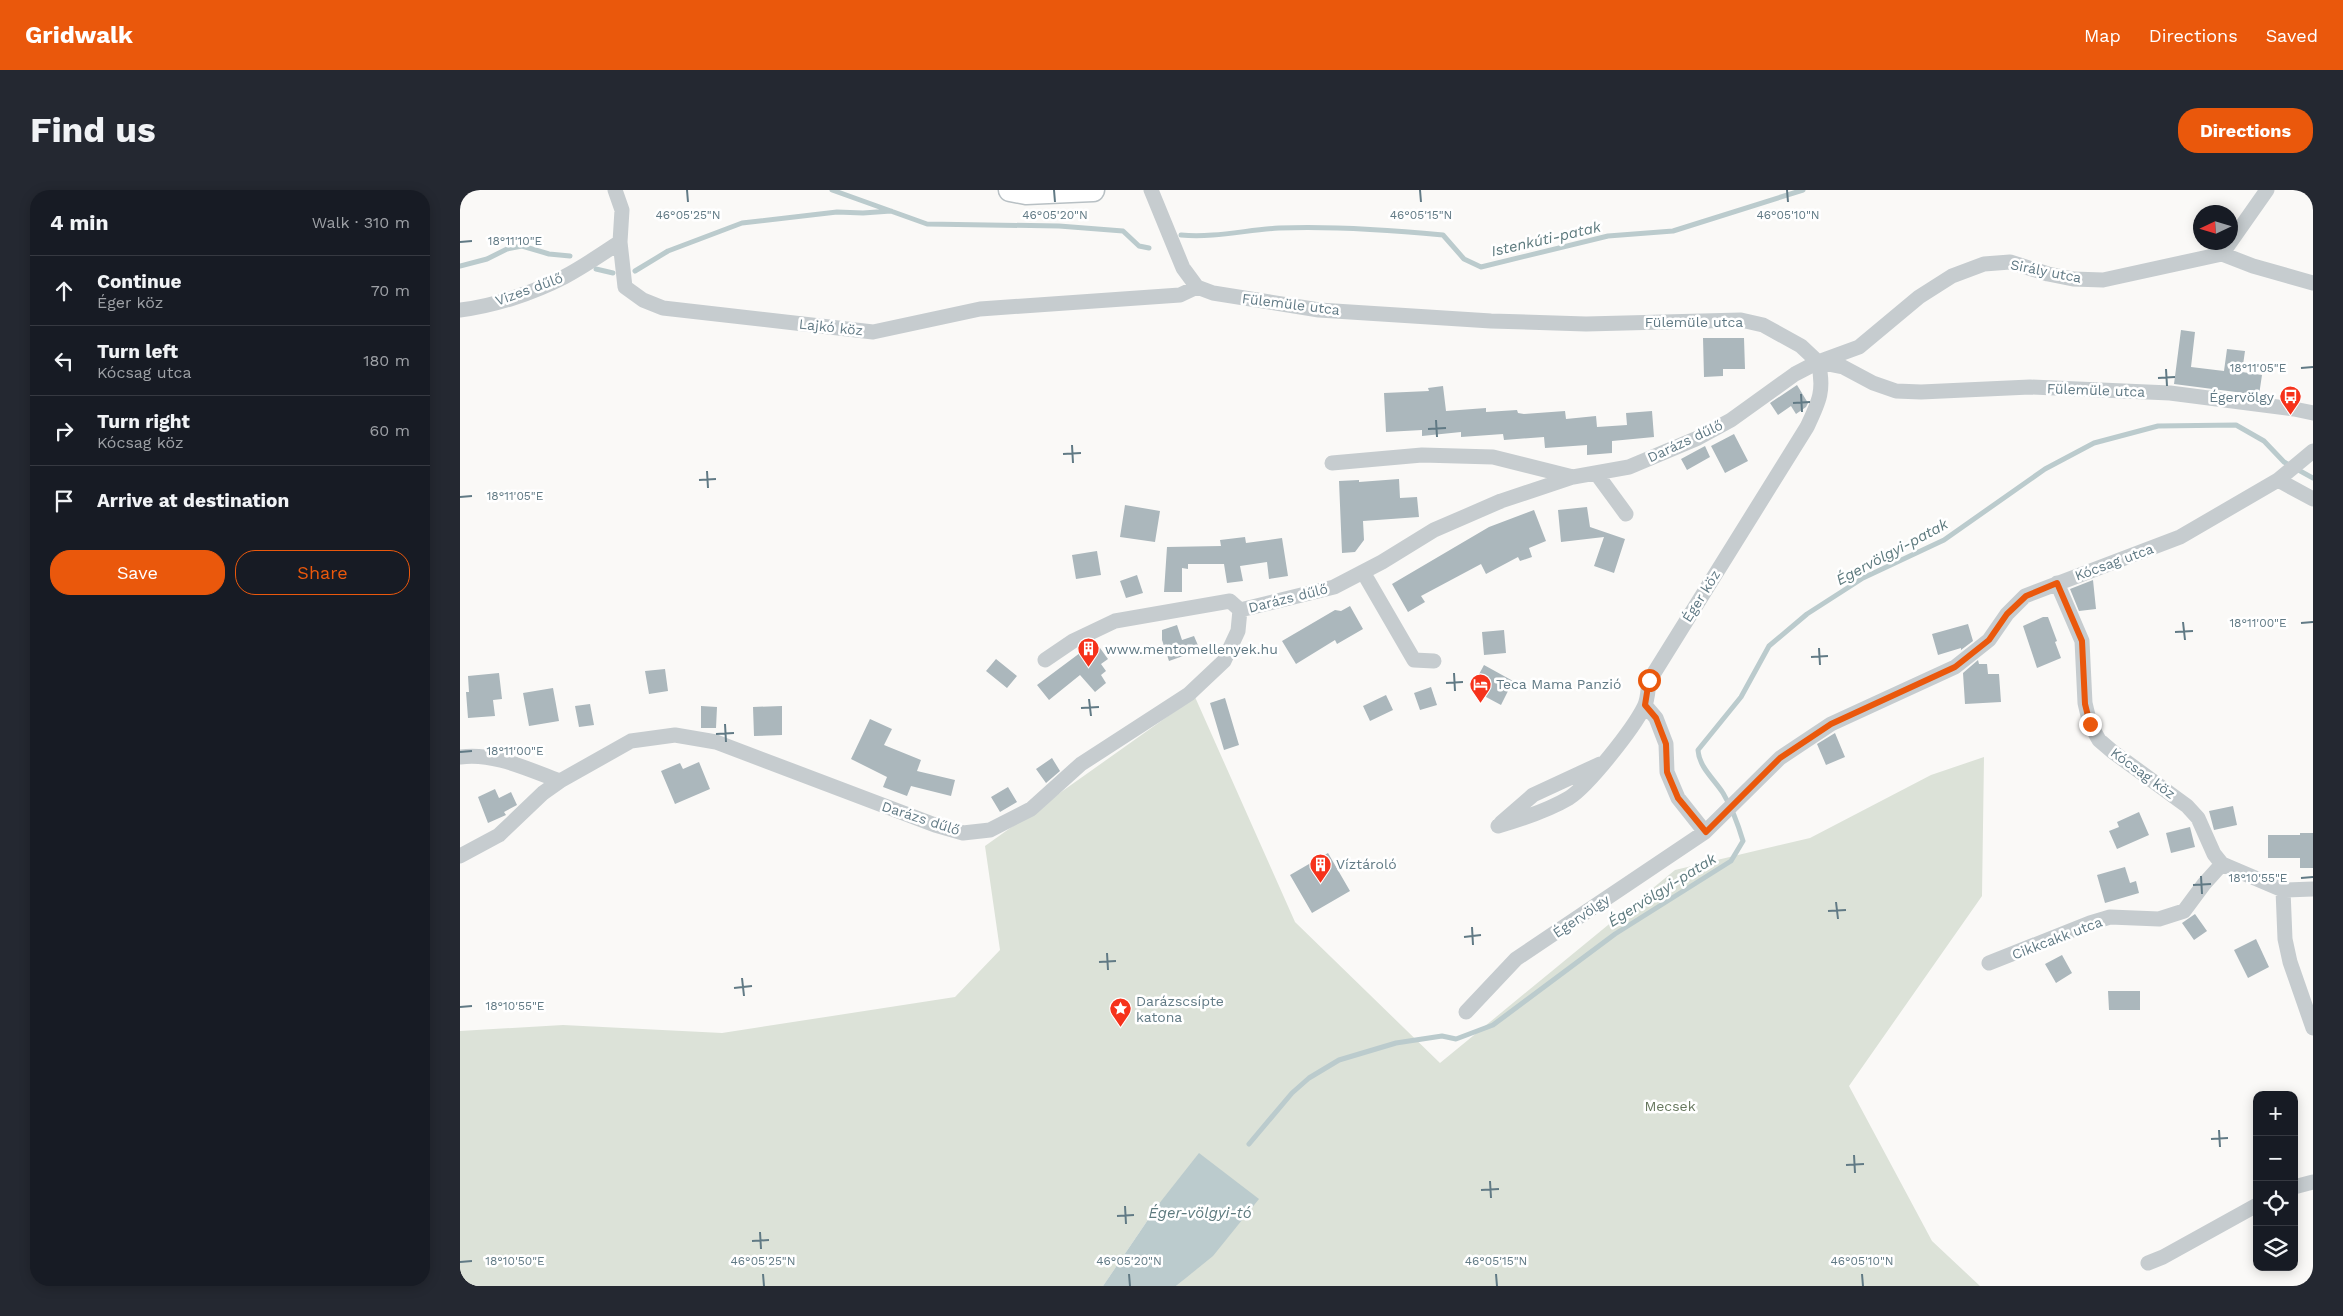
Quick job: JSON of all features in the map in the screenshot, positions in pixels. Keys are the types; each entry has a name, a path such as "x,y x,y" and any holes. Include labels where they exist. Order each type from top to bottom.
{"main road":[{"path":"1010,190 1026,193 1093,190"}],"street":[{"name":"Lajkó köz","path":"615,190 622,210 620,242 625,287 643,300 663,308 873,332 980,309 1180,295 1197,287"},
{"path":"1150,190 1183,268 1197,287"},
{"path":"2267,190 2222,254 2252,266 2313,283"},
{"name":"Vizes dűlő","path":"460,310 475,308 523,294 564,277 620,242"},
{"name":"Sirály utca","path":"1818,362 1859,348 1919,297 1952,276 1984,264 2010,262 2064,277 2103,280 2222,254"},
{"name":"Fülemüle utca","path":"1197,287 1213,294 1319,310 1491,321 1586,324 1741,320 1763,325 1801,346 1818,362 1843,367 1872,383 1896,391 1922,392 2030,386 2170,393 2313,413"},
{"name":"Darázs dűlő","path":"1240,610 1334,587 1434,530 1501,501 1572,478 1629,467 1698,438 1731,420 1795,374 1818,362"},
{"name":"Éger köz","path":"1645,705 1649,680 1807,427 1820,400 1822,380 1818,362"},
{"name":"Darázs dűlő","path":"1332,463 1422,455 1493,457 1572,478"},
{"name":"Kócsag utca","path":"1706,832 1780,758 1831,724 1955,667 1989,640 2007,614 2026,596 2180,537 2282,476 2308,455"},
{"path":"1596,473 1626,514"},
{"path":"2282,476 2313,499"},
{"path":"1363,572 1414,660 1434,661"},
{"name":"Kócsag köz","path":"2057,583 2082,641 2085,704 2094,732 2099,740 2113,752 2187,806 2198,818 2214,854 2222,864"},
{"name":"Darázs dűlő","path":"1045,660 1073,641 1115,621 1230,601 1240,610"},
{"name":"Darázs dűlő","path":"460,856 499,834 543,793 560,781 631,741 660,735 690,736 716,742 935,825 963,833 990,830 1031,809 1081,764 1189,694 1224,661 1238,631 1240,610"},
{"path":"1602,763 1533,796 1498,826 1529,818 1568,798 1585,784 1602,763 1645,705 1656,718 1666,744 1667,772 1678,798 1706,832"},
{"path":"460,756 503,760 560,781"},
{"name":"Égervölgy","path":"1466,1012 1516,959 1706,832"},
{"path":"2222,864 2283,890 2313,889"},
{"name":"Cikkcakk utca","path":"1989,963 2110,917 2159,919 2184,911 2222,864"},
{"path":"2283,890 2287,947 2313,1028"},
{"path":"2298,1186 2313,1182"},
{"path":"2148,1263 2163,1257 2253,1207"}],"green space":[{"name":"Mecsek","path":"1195,697 1295,922 1440,1063 1675,870 1810,838 1931,775 1984,757 1982,896 1849,1086 1932,1241 1980,1286 1176,1286 1183,1280 1158,1205 1103,1286 460,1286 460,1031 563,1025 722,1033 955,997 1000,950 985,846"}],"water":[{"name":"Éger-völgyi-tó","path":"1199,1153 1259,1199 1213,1256 1176,1286 1103,1286 1158,1205"}],"building":[{"path":"2181,330 2195,332 2191,367 2224,371 2227,349 2245,351 2242,372 2262,375 2259,395 2174,384"},
{"path":"1703,338 1744,338 1745,369 1723,369 1723,376 1704,377"},
{"path":"1797,385 1808,403 1806,407 1796,414 1791,406 1778,415 1770,403"},
{"path":"1443,386 1446,411 1486,408 1486,412 1517,410 1518,413 1524,414 1565,411 1566,419 1596,416 1597,427 1627,425 1626,413 1652,411 1654,437 1612,441 1612,453 1587,455 1587,445 1545,448 1544,437 1504,440 1503,434 1461,437 1461,432 1422,436 1422,430 1386,432 1384,393 1429,391 1428,388"},
{"path":"1734,434 1748,461 1725,473 1711,446"},
{"path":"1705,446 1710,457 1687,470 1681,459"},
{"path":"1399,479 1400,498 1417,497 1419,517 1363,521 1364,540 1355,552 1342,553 1339,481 1359,480 1359,482"},
{"path":"1125,505 1160,511 1155,542 1120,537"},
{"path":"1587,507 1590,527 1625,539 1614,573 1594,566 1604,537 1561,542 1558,510"},
{"path":"1534,510 1546,541 1529,548 1532,557 1520,561 1518,557 1486,574 1481,564 1421,596 1425,602 1408,612 1392,584 1489,527"},
{"path":"1245,537 1246,543 1282,538 1288,576 1269,579 1267,562 1240,566 1243,581 1227,583 1224,564 1188,564 1188,569 1182,568 1182,592 1164,592 1167,547 1221,546 1220,540"},
{"path":"1097,551 1101,575 1076,579 1072,555"},
{"path":"1137,575 1143,593 1126,598 1120,581"},
{"path":"2093,580 2096,609 2079,611 2070,589"},
{"path":"1350,606 1363,629 1337,644 1335,640 1296,664 1282,641 1335,610 1341,611"},
{"path":"2043,617 2048,617 2061,658 2037,668 2023,626"},
{"path":"1968,624 1973,641 1961,650 1961,648 1938,655 1932,634"},
{"path":"1177,625 1182,640 1194,636 1200,650 1169,661 1162,640 1162,630"},
{"path":"1504,630 1506,653 1484,655 1482,632"},
{"path":"1092,644 1097,650 1100,648 1108,659 1101,664 1106,671 1101,675 1106,683 1095,692 1080,675 1049,700 1037,685"},
{"path":"996,659 1017,676 1007,688 986,671"},
{"path":"1978,660 1979,664 1987,664 1988,674 1999,674 2001,702 1965,704 1963,673"},
{"path":"1484,665 1513,681 1501,705 1471,689"},
{"path":"665,669 668,691 649,694 645,671"},
{"path":"499,673 502,699 493,700 495,716 468,718 466,692 469,692 468,676"},
{"path":"1431,687 1437,705 1420,710 1414,693"},
{"path":"553,688 559,721 529,726 523,693"},
{"path":"1386,695 1393,710 1370,721 1363,706"},
{"path":"1225,698 1239,745 1224,750 1210,703"},
{"path":"590,704 594,725 579,727 575,706"},
{"path":"701,706 717,707 716,728 701,728"},
{"path":"782,706 782,735 754,736 753,707"},
{"path":"870,719 892,729 884,745 921,760 917,771 955,780 951,796 911,786 907,796 883,787 887,777 851,759"},
{"path":"1835,733 1845,757 1826,765 1817,744"},
{"path":"1052,758 1060,771 1046,783 1036,769"},
{"path":"699,762 710,789 675,804 661,771 680,763 683,769"},
{"path":"1008,787 1017,802 1000,812 991,797"},
{"path":"495,789 499,798 511,792 517,805 504,812 506,815 488,823 478,797"},
{"path":"2233,806 2237,825 2214,830 2209,811"},
{"path":"2139,812 2149,835 2117,849 2109,831 2119,827 2117,822"},
{"path":"2190,827 2195,847 2171,853 2166,833"},
{"path":"2300,833 2313,833 2313,868 2300,868 2300,858 2268,858 2268,835 2300,835"},
{"name":"Víztároló","path":"1328,853 1350,891 1312,913 1290,875"},
{"path":"2125,867 2130,883 2136,881 2139,893 2105,903 2097,875"},
{"path":"2195,914 2207,931 2194,940 2182,923"},
{"path":"2256,939 2269,967 2248,978 2234,950"},
{"path":"2062,955 2072,973 2056,983 2045,964"},
{"path":"2108,991 2140,991 2140,1010 2109,1010"}],"waterway":[{"name":"Istenkúti-patak","path":"832,190 927,224 1059,226 1123,231 1139,246 1149,248"},
{"name":"Istenkúti-patak","path":"1181,235 1193,236 1279,228 1361,229 1443,235 1464,259 1481,267 1608,236 1673,231 1803,190"},
{"path":"635,271 668,251 742,223 837,212 891,211"},
{"path":"460,266 487,259 507,249 522,246 549,254 570,256"},
{"path":"596,269 613,273"},
{"name":"Égervölgyi-patak","path":"1249,1144 1292,1093 1309,1078 1339,1060 1396,1043 1442,1036 1456,1039 1493,1025 1615,934 1731,861 1743,841 1729,804 1701,762 1698,750 1741,697 1769,646 1807,614 1863,578 1944,540 2045,469 2094,443 2158,426 2236,425 2264,441 2284,462 2313,478"}],"place":[{"name":"Égervölgy","path":"2290,416"},
{"name":"www.mentomellenyek.hu","path":"1089,668"},
{"name":"Teca Mama Panzió","path":"1480,703"},
{"name":"Víztároló","path":"1320,883"},
{"name":"Darázscsípte katona","path":"1120,1028"}],"route":[{"path":"1649,680 1645,705 1656,718 1666,744 1667,772 1678,798 1706,832 1780,758 1831,724 1955,667 1989,640 2007,614 2026,596 2057,583 2079,629 2082,641 2082,675 2085,704 2090,724"}]}
